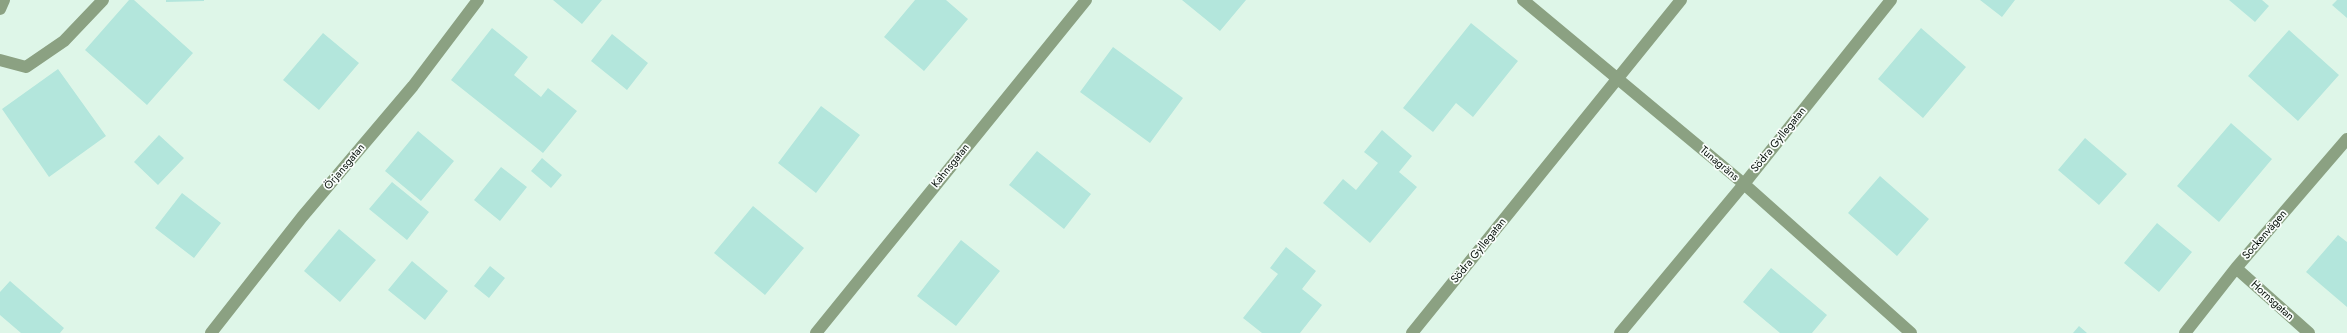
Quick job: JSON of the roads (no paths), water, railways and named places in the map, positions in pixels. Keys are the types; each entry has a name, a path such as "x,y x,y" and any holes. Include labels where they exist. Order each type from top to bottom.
{"street":[{"path":"0,9 4,0"},
{"path":"0,60 26,67 64,41 103,0"},
{"name":"Örjansgatan","path":"211,333 302,218 413,86 478,0"},
{"name":"Kahnsgatan","path":"816,333 1086,0"},
{"name":"Tunagräns","path":"1523,0 1744,184 1911,333"},
{"name":"Södra Gyllegatan","path":"1412,333 1619,79 1681,0"},
{"name":"Södra Gyllegatan","path":"1620,333 1744,184 1891,0"},
{"name":"Sockenvägen","path":"2185,333 2236,268 2347,139"},
{"name":"Hornsgatan","path":"2236,268 2309,333"}]}
